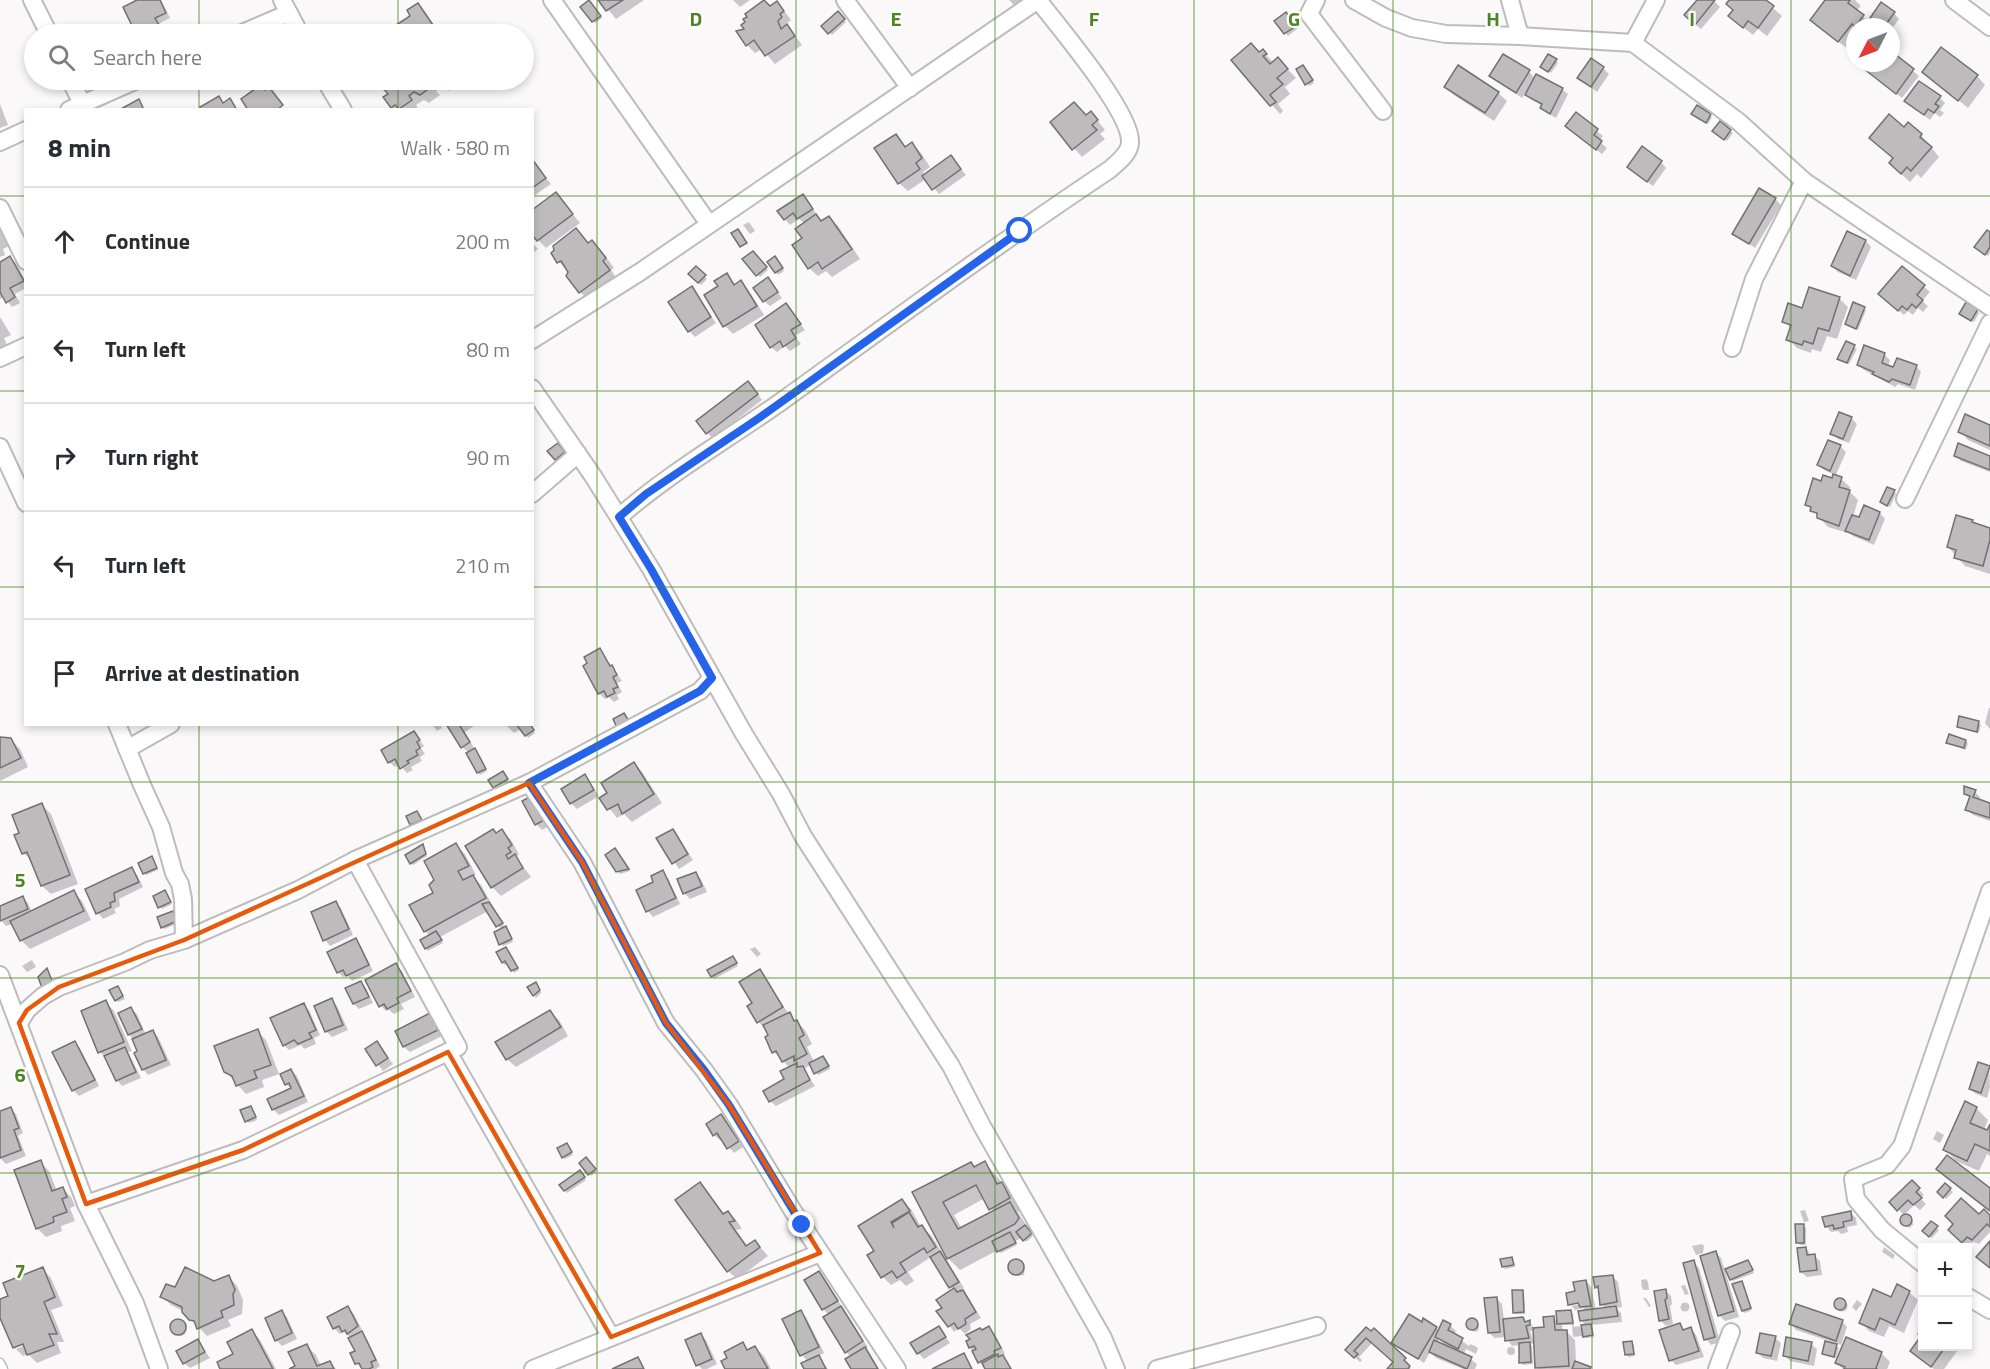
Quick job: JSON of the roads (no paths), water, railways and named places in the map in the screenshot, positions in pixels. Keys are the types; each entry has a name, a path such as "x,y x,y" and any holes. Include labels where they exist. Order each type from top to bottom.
{"street":[{"path":"32,0 44,24"},
{"path":"552,0 709,224"},
{"path":"845,0 910,88"},
{"path":"534,339 640,272 1038,0 1124,117 1131,142 1127,152 1109,170 759,418 646,494 619,517"},
{"path":"1316,0 1309,14 1383,111"},
{"path":"1510,0 1520,36"},
{"path":"1633,43 1656,0"},
{"path":"1359,2 1386,18 1412,28 1446,34 1633,43 1739,122 1804,181 1990,307"},
{"path":"1959,2 1990,27"},
{"path":"257,24 285,7 294,24"},
{"path":"72,90 75,106 113,90"},
{"path":"331,90 342,108"},
{"path":"0,142 24,131"},
{"path":"1732,348 1754,279 1804,181"},
{"path":"0,208 24,257"},
{"path":"1905,499 1990,323"},
{"path":"0,358 24,347"},
{"path":"534,391 619,517 781,794 802,836 951,1066 982,1126 1103,1338 1116,1369"},
{"path":"0,447 24,499"},
{"path":"534,492 578,454"},
{"path":"20,1023 27,1010 43,996 59,987 116,966 150,950 184,940 298,890 355,860 529,783 700,691 712,678"},
{"path":"118,726 161,827 174,873 180,884 183,899 184,940"},
{"path":"127,749 167,726"},
{"path":"529,783 582,862 666,1023 729,1105 844,1291 897,1369"},
{"path":"86,1204 243,1150 458,1047 355,860"},
{"path":"1918,1259 1882,1230 1856,1199 1853,1179 1887,1165 1902,1146 1990,891"},
{"path":"0,975 20,1023 86,1204 135,1303 159,1369"},
{"path":"448,1052 611,1337"},
{"path":"533,1369 820,1253"},
{"path":"1972,1299 1990,1310"},
{"path":"1157,1369 1317,1326"},
{"path":"1717,1369 1731,1332"}],"lane":[{"path":"0,1364 3,1369"}]}
